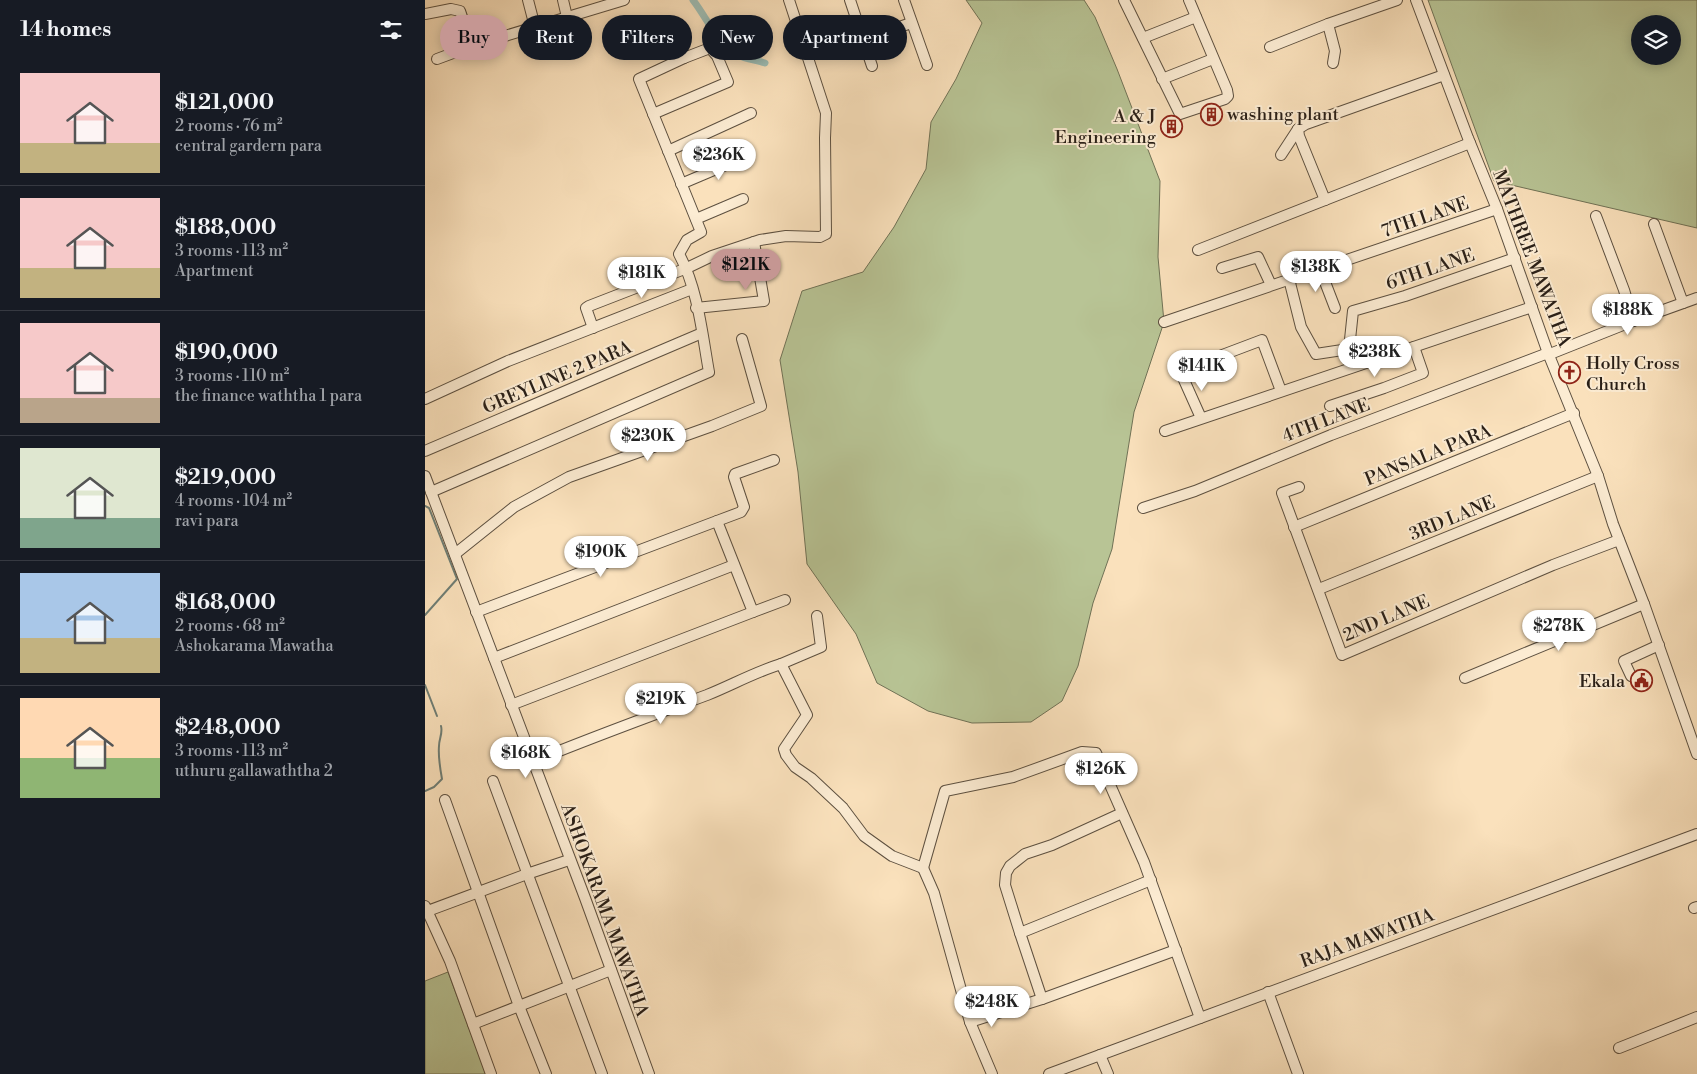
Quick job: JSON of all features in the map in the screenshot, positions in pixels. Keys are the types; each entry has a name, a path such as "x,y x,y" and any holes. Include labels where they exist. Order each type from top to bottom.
{"street":[{"path":"528,0 532,15"},
{"path":"563,0 567,15"},
{"path":"572,15 599,3 624,0"},
{"path":"593,328 586,308 687,268 712,256 753,242 786,236 820,237 826,234 826,113 789,0"},
{"path":"849,0 854,15"},
{"path":"904,0 927,64"},
{"path":"1124,0 1180,114 1225,99 1228,96 1189,0"},
{"path":"1270,47 1397,0"},
{"name":"MATHREE MAWATHA","path":"1416,0 1497,209 1549,353 1574,413 1697,754"},
{"path":"425,14 451,9 460,11 461,15"},
{"path":"1143,38 1196,17"},
{"path":"907,24 911,23"},
{"path":"1328,24 1335,51 1333,63"},
{"path":"653,114 728,82 717,56 710,48 692,55"},
{"path":"1162,79 1213,59"},
{"path":"431,492 709,372 687,268 679,254 687,240 701,232 639,80 680,60"},
{"path":"870,60 872,66"},
{"path":"1281,155 1298,129 1306,124 1445,75"},
{"path":"668,151 751,113"},
{"path":"1298,129 1304,149 1325,200"},
{"path":"1198,250 1470,143"},
{"path":"681,184 747,156"},
{"path":"696,219 743,199"},
{"name":"7TH LANE","path":"1164,322 1497,209"},
{"path":"1596,216 1633,321"},
{"path":"1654,224 1683,303"},
{"path":"696,308 764,301 753,242"},
{"path":"1222,268 1258,257 1271,285"},
{"name":"6TH LANE","path":"1353,367 1349,349 1353,311 1405,296 1515,258"},
{"path":"1320,269 1335,308"},
{"path":"1289,279 1301,327 1316,354 1349,349"},
{"path":"425,399 472,376 692,289"},
{"name":"4TH LANE","path":"1143,508 1195,491 1331,434 1697,298"},
{"path":"1165,430 1532,308"},
{"name":"GREYLINE 2 PARA","path":"425,451 701,333"},
{"path":"455,554 515,507 569,477 694,433 761,406 742,339"},
{"path":"1201,418 1180,372 1262,340 1281,391"},
{"path":"1330,406 1384,388 1423,372 1414,347"},
{"name":"PANSALA PARA","path":"1295,527 1574,413"},
{"path":"476,612 741,512 744,507 734,477 735,474 774,460"},
{"name":"ASHOKARAMA MAWATHA","path":"425,476 649,1074"},
{"name":"3RD LANE","path":"1319,590 1597,476"},
{"name":"2ND LANE","path":"1299,487 1282,492 1342,655 1619,540"},
{"path":"717,521 753,612"},
{"path":"494,658 734,565"},
{"path":"511,705 785,600"},
{"path":"1465,678 1644,604"},
{"path":"533,762 709,694 762,670 821,647 817,616"},
{"path":"1631,676 1624,660 1659,645"},
{"path":"781,664 807,715 785,749 786,756 795,767 811,778 843,808 864,836 891,856 923,868"},
{"path":"992,1074 970,1022 934,892 923,868 945,791 1013,777 1082,752 1096,753 1144,862 1200,1018"},
{"path":"493,781 602,1074"},
{"path":"445,800 519,1006 546,1074"},
{"path":"1042,999 1005,883 1007,873 1013,862 1029,852 1052,845 1122,813"},
{"name":"RAJA MAWATHA","path":"1049,1074 1071,1070 1100,1055 1697,834"},
{"path":"491,1074 450,961 426,910 569,860"},
{"path":"1021,933 1151,880"},
{"path":"970,1022 1042,999 1176,950"},
{"path":"473,1024 611,970"},
{"path":"1268,992 1297,1074"},
{"path":"1619,1048 1697,1017"},
{"path":"1100,1055 1108,1074"}],"green space":[{"path":"966,0 1084,0 1095,17 1117,69 1160,181 1158,257 1164,322 1134,412 1112,549 1093,603 1078,666 1062,701 1031,722 972,723 928,711 877,683 856,634 807,564 798,472 780,360 802,291 863,272 894,227 926,169 931,122 956,79 982,23"},
{"path":"1428,0 1697,0 1697,228 1494,181"},
{"path":"448,972 486,1074 425,1074 425,981"}],"waterway":[{"path":"693,0 719,38 731,51 765,63"},
{"path":"425,506 429,508 457,579 425,615"},
{"path":"425,685 437,716"},
{"path":"425,791 434,787 442,779 439,754 441,726"}],"place":[{"name":"washing plant","path":"1211,114"},
{"name":"A & J Engineering","path":"1172,126"},
{"name":"Holly Cross Church","path":"1570,373"},
{"name":"Ekala","path":"1641,681"}]}
